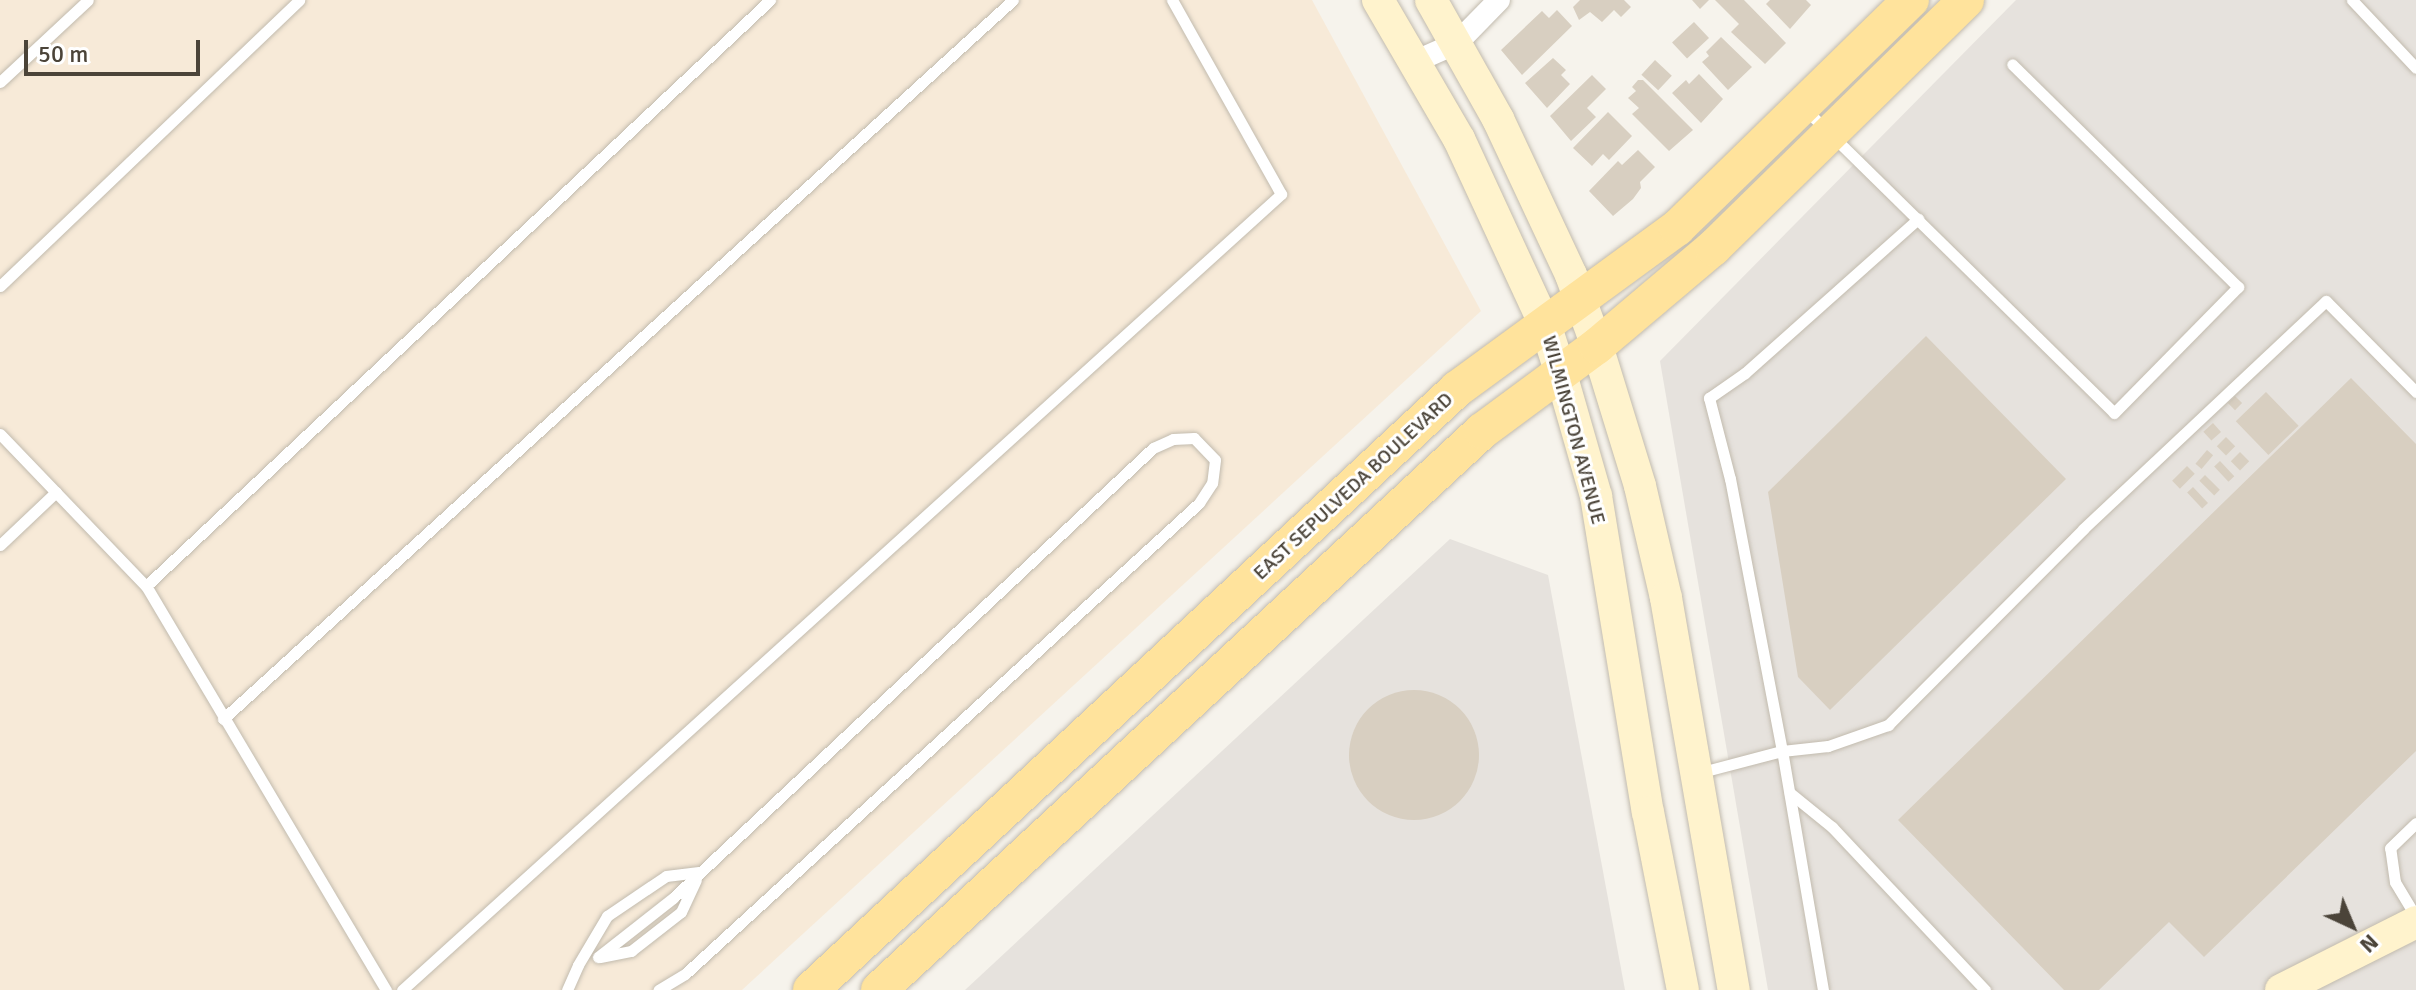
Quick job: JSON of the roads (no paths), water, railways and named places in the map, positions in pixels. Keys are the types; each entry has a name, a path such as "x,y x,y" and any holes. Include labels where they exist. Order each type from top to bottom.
{"main road":[{"name":"WILMINGTON AVENUE","path":"1378,0 1459,139 1546,327 1561,374 1596,496 1648,812 1683,990"},
{"path":"1431,0 1498,119 1580,300 1640,486 1666,598 1734,990"},
{"name":"EAST SEPULVEDA BOULEVARD","path":"811,990 1457,389 1546,327 1677,228 1911,0"},
{"path":"879,990 1482,431 1597,346 1713,248 1966,0"},
{"path":"2281,990 2416,920"}],"street":[{"path":"1414,62 1457,43 1499,0"}],"lane":[{"path":"0,82 88,0"},
{"path":"0,286 299,0"},
{"path":"146,586 770,0"},
{"path":"223,719 1013,0"},
{"path":"402,990 1281,194 1172,0"},
{"path":"2352,0 2416,68"},
{"path":"1802,106 2114,413 2238,287 2012,64"},
{"path":"1823,990 1790,793 1730,479 1709,398 1745,373 1918,219"},
{"path":"1698,773 1782,751 1828,746 1888,725 2083,529 2326,301 2416,392"},
{"path":"0,434 146,586 386,990"},
{"path":"578,965 598,957 631,951 681,912 700,872 1153,448 1173,439 1194,438 1215,460 1212,483 1199,503 685,974 658,990"},
{"path":"0,545 56,492"},
{"path":"1790,793 1832,827 1985,990"},
{"path":"2416,823 2390,848 2395,882 2416,920"},
{"path":"567,990 607,916 666,876 700,872"}]}
